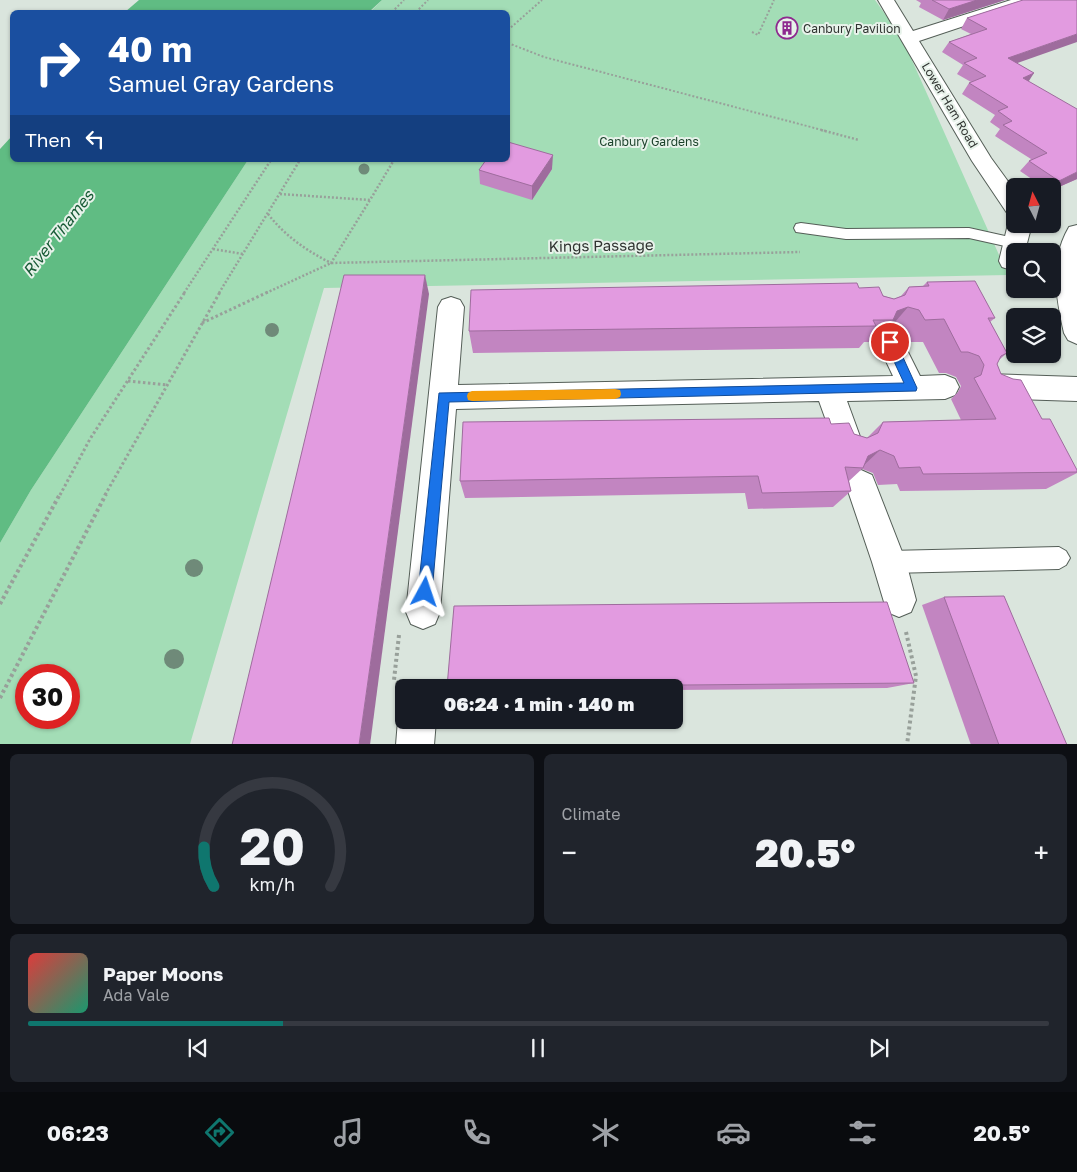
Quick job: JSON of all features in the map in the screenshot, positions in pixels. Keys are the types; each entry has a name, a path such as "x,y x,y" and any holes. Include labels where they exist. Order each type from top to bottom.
{"street":[{"name":"Lower Ham Road","path":"886,0 983,162 1006,195"},
{"path":"910,38 1027,0"},
{"path":"1077,233 1066,269 1067,289 1077,333"},
{"path":"423,612 450,307"},
{"path":"890,342 912,388"},
{"path":"988,386 1077,389"},
{"path":"443,397 945,387"},
{"path":"829,389 847,442"},
{"path":"862,485 889,562 899,600"},
{"path":"415,744 416,729"}],"lane":[{"path":"801,228 846,234 969,234 1015,243"},
{"path":"889,562 1059,558"}],"path":[{"path":"394,10 404,0"},
{"path":"418,10 428,0"},
{"path":"510,28 542,0"},
{"path":"752,32 758,34 774,0"},
{"path":"510,44 544,56 858,140"},
{"path":"0,604 90,439 270,162"},
{"path":"0,698 110,486 202,323 299,162"},
{"path":"268,214 276,226 316,255 331,263 393,162"},
{"path":"280,194 370,200"},
{"path":"213,249 243,254"},
{"name":"Kings Passage","path":"202,323 331,263 807,252"},
{"path":"128,381 167,385"},
{"path":"899,600 916,676 907,744"},
{"path":"395,681 401,621 423,612"}],"green space":[{"name":"Canbury Gardens","path":"382,0 875,0 902,38 1006,271 1006,275 324,288 190,744 0,744 0,543 31,490 247,162 510,162 510,10 372,10"}],"water":[{"path":"139,0 382,0 371,10 127,10"},
{"name":"River Thames","path":"10,138 10,162 247,162 31,490 0,543 0,149"}],"building":[{"path":"932,0 977,0 949,9"},
{"path":"1023,0 1077,0 1077,34 1008,58 1034,73 1023,78 1077,109 1077,172 1061,180 1061,178 1054,178 1029,161 1047,153 1003,125 1012,121 998,111 1008,107 969,83 986,76 964,63 977,58 949,42 987,29 967,18"},
{"path":"510,143 553,155 532,186 479,170 485,162 510,162"},
{"path":"344,275 425,275 359,744 232,744"},
{"path":"975,281 995,318 988,318 1006,351 997,364 1001,374 1021,380 1042,419 1050,419 1077,472 923,474 920,467 899,468 894,456 880,450 868,456 863,468 845,467 851,491 762,493 758,476 460,481 463,422 829,418 831,424 849,423 854,434 867,438 878,433 883,422 996,419 974,378 981,375 984,365 979,356 968,352 961,352 944,319 925,320 919,310 908,307 897,311 893,320 873,320 876,326 469,331 471,290 857,283 859,288 879,287 883,296 894,299 905,295 909,287 929,286 927,282"},
{"path":"1004,596 1067,744 999,744 944,597"},
{"path":"887,602 914,683 683,685 683,679 448,679 454,606"}],"slow traffic":[{"path":"472,396 615,394"}],"place":[{"name":"Canbury Pavilion","path":"787,28"}],"route":[{"path":"425,592 443,397 912,388 890,342"}]}
